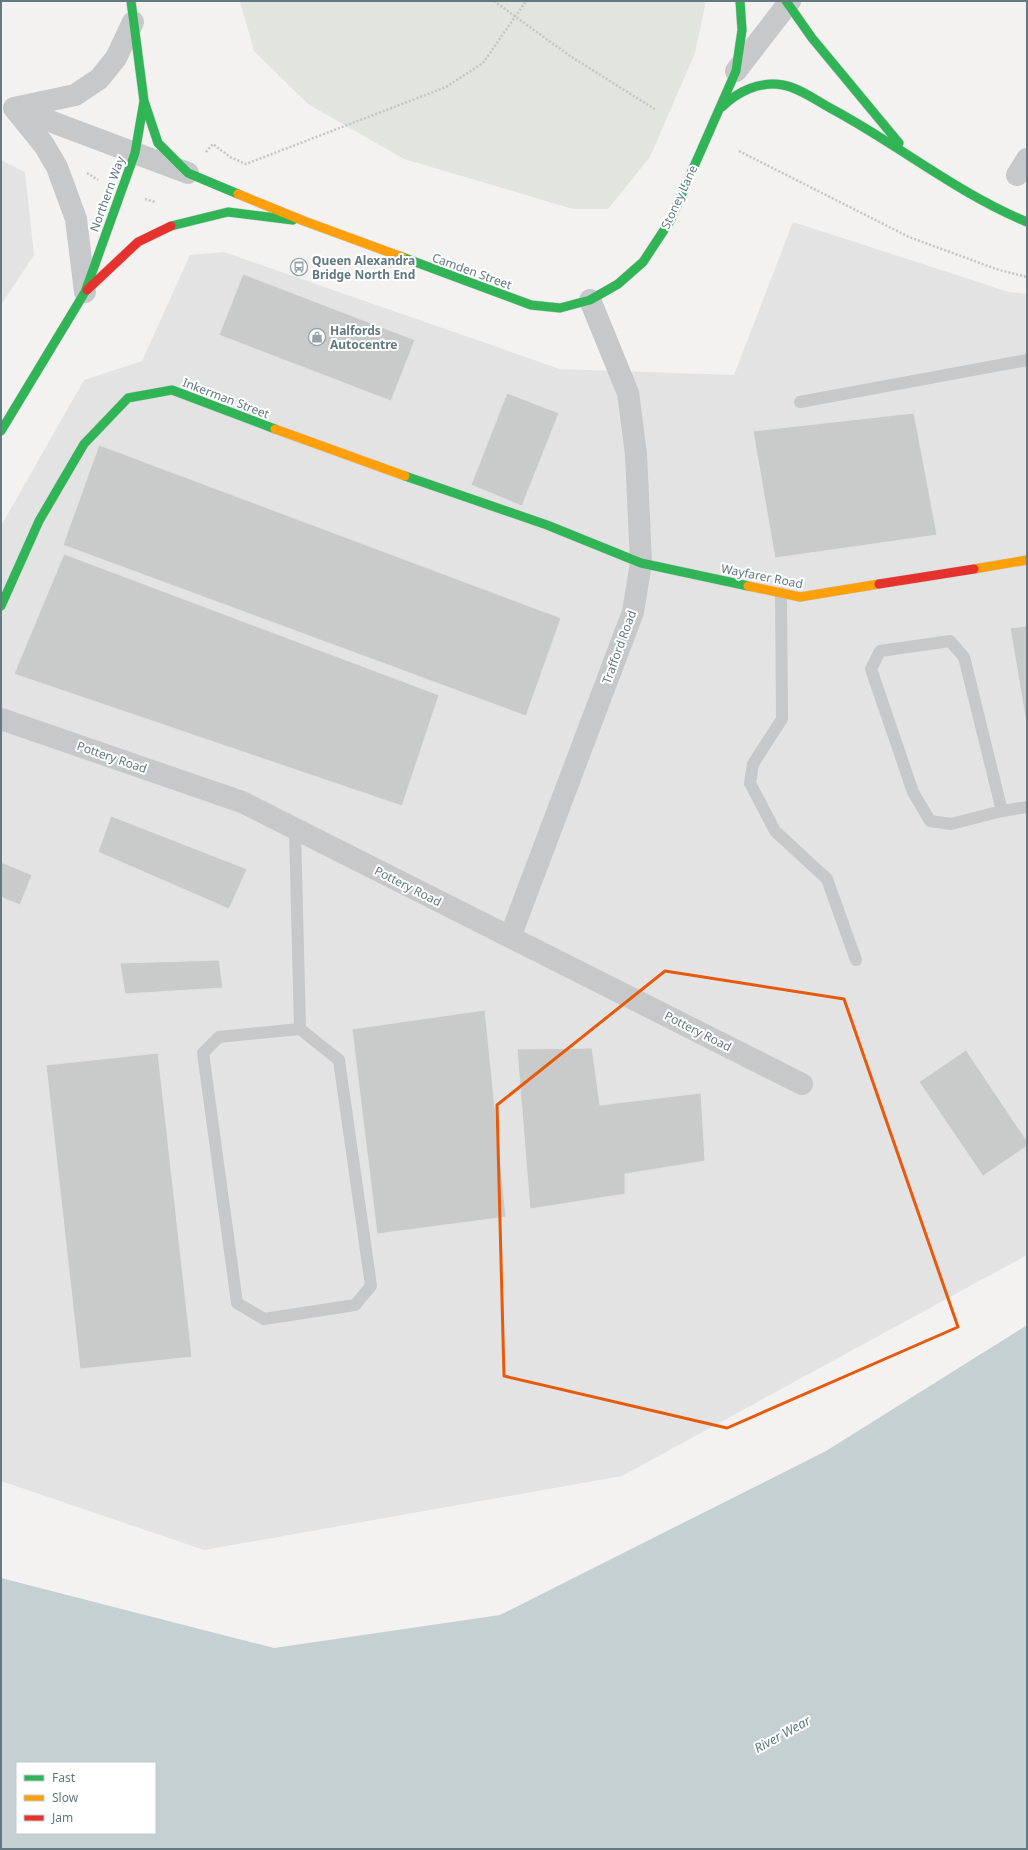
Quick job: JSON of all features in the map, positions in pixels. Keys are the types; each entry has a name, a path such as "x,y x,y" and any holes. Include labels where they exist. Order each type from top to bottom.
{"main road":[{"name":"Stoney Lane","path":"590,300 618,284 643,262 666,227 736,71 742,30 740,1"},
{"path":"788,2 812,38 908,154"},
{"name":"Northern Way","path":"132,11 144,101 158,142 188,173"},
{"path":"716,113 733,95 751,87 783,85 834,110 908,154 964,192 1027,222"},
{"name":"Northern Way","path":"85,292 134,152 144,101"},
{"name":"Camden Street","path":"188,173 304,221 531,305 560,308 590,300"},
{"name":"Camden Street","path":"85,292 138,242 166,227 228,212 304,221"},
{"path":"1,431 85,292"},
{"name":"Inkerman Street","path":"1,606 39,521 84,444 128,398 172,390 348,457 547,525"},
{"name":"Wayfarer Road","path":"547,525 641,563 800,597 1027,560"}],"street":[{"path":"736,71 788,2"},
{"path":"8,106 75,95 98,79 116,58 132,11"},
{"path":"8,106 188,173"},
{"path":"8,106 44,145 57,166 76,219 85,292"},
{"name":"Trafford Road","path":"510,937 632,612 641,563 636,454 628,393 590,300"},
{"name":"Pottery Road","path":"1,718 242,802 802,1084"}],"lane":[{"path":"800,402 1027,360"},
{"path":"781,593 782,719 753,764 750,783 775,831 827,879 856,960"},
{"path":"1002,811 964,657 950,641 880,651 870,670 913,792 930,820 951,824 1002,811 1027,807"},
{"path":"295,829 300,1029"},
{"path":"300,1029 339,1060 371,1286 355,1305 264,1319 237,1303 203,1053 219,1037 300,1029"}],"path":[{"path":"494,1 570,56 656,110"},
{"path":"188,173 213,144 230,157 246,164 446,87 483,63 526,1"},
{"path":"739,151 909,237 999,270 1027,277"}],"highlighted area":[{"path":"665,971 844,999 958,1327 727,1428 504,1376 497,1105"}],"shaded area":[{"path":"240,1 706,1 695,53 650,157 608,209 573,209 404,159 308,104 254,51"},
{"path":"1,160 25,172 34,255 1,305"},
{"path":"793,222 1009,292 1027,294 1027,1255 622,1476 204,1550 1,1481 1,526 84,380 142,361 190,255 224,252 560,369 734,375"}],"water":[{"name":"River Wear","path":"1027,1325 1027,1847 1025,1849 1,1849 1,1578 274,1648 500,1615 826,1451"}],"building":[{"name":"Halfords Autocentre","path":"243,274 415,340 391,401 219,335"},
{"path":"507,393 559,413 522,506 471,485"},
{"path":"914,413 937,535 775,558 753,431"},
{"path":"99,445 561,618 526,716 63,545"},
{"path":"64,554 439,695 402,806 14,674"},
{"path":"1027,626 1027,727 1010,628"},
{"path":"111,816 247,869 229,909 98,852"},
{"path":"1,862 32,875 20,905 1,897"},
{"path":"219,960 223,988 125,994 120,963"},
{"path":"485,1010 506,1217 377,1234 352,1029"},
{"path":"592,1048 600,1105 701,1093 705,1161 625,1174 625,1194 530,1209 517,1049"},
{"path":"966,1050 1027,1141 1027,1146 983,1176 919,1082"},
{"path":"158,1053 192,1357 80,1369 46,1065"}],"traffic: fast":[{"path":"131,1 144,101 158,143 188,173 238,194"},
{"path":"402,257 531,305 560,308 590,300 618,284 643,262 670,221 736,71 742,30 740,1"},
{"path":"786,1 812,38 899,143"},
{"path":"722,107 742,92 750,88 766,84 783,85 796,89 857,123 976,197 1027,222"},
{"path":"1,431 85,292 135,153 144,101"},
{"path":"171,226 228,212 293,220"},
{"path":"1,606 39,521 84,444 128,398 172,390 275,429"},
{"path":"405,476 547,525 641,563 748,586"}],"traffic: slow":[{"path":"238,194 304,221 402,257"},
{"path":"275,429 405,476"},
{"path":"974,569 1027,560"},
{"path":"748,586 800,597 879,584"}],"traffic: jam":[{"path":"87,290 138,242 171,226"},
{"path":"879,584 974,569"}],"place":[{"name":"Queen Alexandra Bridge North End","path":"299,267"},
{"name":"Halfords Autocentre","path":"317,337"}]}
